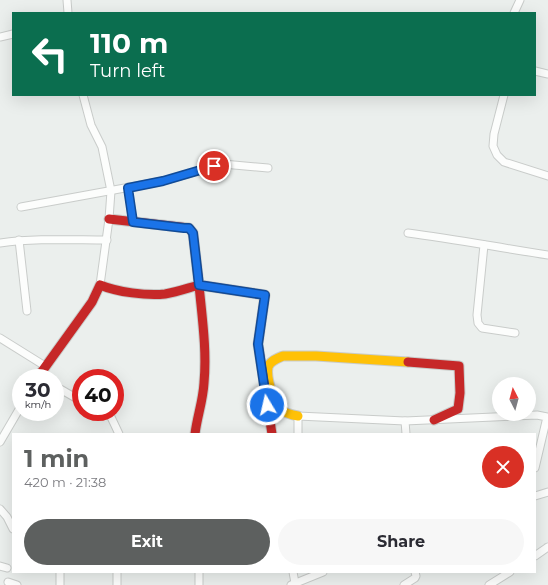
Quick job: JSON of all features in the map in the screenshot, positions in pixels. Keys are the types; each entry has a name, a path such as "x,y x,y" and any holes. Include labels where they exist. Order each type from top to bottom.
{"street":[{"path":"67,0 68,12"},
{"path":"514,12 520,0"},
{"path":"0,37 12,34"},
{"path":"536,71 548,74"},
{"path":"43,369 92,302 100,285 109,219 111,191 102,147 91,125 83,96"},
{"path":"504,96 494,134 493,146 497,155 504,162 548,176"},
{"path":"21,207 163,181 223,164 268,168"},
{"path":"128,188 133,222"},
{"path":"109,219 184,228 191,230 193,233 205,340 203,398 195,433"},
{"path":"408,233 448,238 548,255"},
{"path":"0,243 19,240 106,240"},
{"path":"19,240 27,311"},
{"path":"484,245 477,315 478,323 482,328 514,334"},
{"path":"100,285 110,289 132,293 165,294 199,285 265,295 258,344 272,433"},
{"path":"0,338 45,366"},
{"path":"434,420 456,411 459,407 459,366 323,356 283,356 269,364 268,368 272,397 277,406 284,412 298,416 405,421 434,420 537,415 547,417 536,456"},
{"path":"298,416 298,433"},
{"path":"0,442 12,421"},
{"path":"113,421 119,433"},
{"path":"405,421 406,433"},
{"path":"536,496 547,495"},
{"path":"0,509 8,517 12,527"},
{"path":"536,555 548,547"},
{"path":"60,573 60,585"},
{"path":"117,573 117,585"},
{"path":"199,573 199,585"},
{"path":"293,573 293,584 320,573"},
{"path":"404,585 415,578 415,573"},
{"path":"489,585 508,573"},
{"path":"8,582 17,585"}],"traffic: slow":[{"path":"298,416 289,414 280,409 277,406 271,389 268,377 268,367 270,363 283,356 316,356 408,362"}],"traffic: jam":[{"path":"44,369 92,302 100,285 141,294 165,294 199,285 193,233 189,228 109,219"},
{"path":"195,433 205,371 204,334 199,285 265,295 258,344 272,433"},
{"path":"408,362 459,366 460,393 458,409 434,420"}],"route":[{"path":"214,166 163,181 128,188 133,222 189,228 193,233 199,285 265,295 258,344 267,405"}]}
